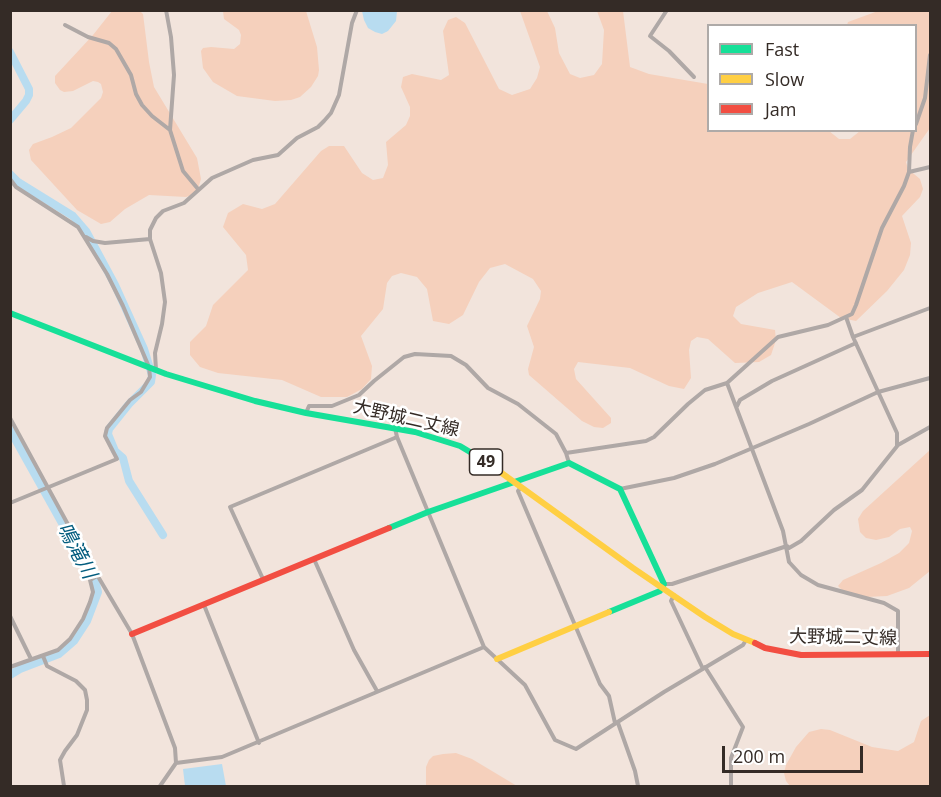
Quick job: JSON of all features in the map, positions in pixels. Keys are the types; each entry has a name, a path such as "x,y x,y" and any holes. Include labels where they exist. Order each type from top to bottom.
{"main road":[{"name":"大野城二丈線","path":"10,313 156,370 255,400 306,413 395,428 460,446 663,586 674,596 721,627 765,648 801,654 930,654"},
{"path":"132,634 428,512 569,463 621,489 663,586 660,591 497,659"}],"street":[{"path":"166,10 174,75 171,130 183,171 198,189"},
{"path":"156,370 155,353 165,302 161,273 150,239 150,230 159,214 184,203 212,178 248,162 278,155 297,138 318,127 331,113 339,95 352,23 357,10"},
{"path":"667,10 650,36 669,51 694,77"},
{"path":"65,25 88,38 109,43 116,49 131,75 136,94 142,105 152,116 171,130"},
{"path":"917,119 925,98 930,56"},
{"path":"566,453 646,441 654,437 705,390 727,383 778,337 828,325 852,314 882,228 909,172 910,147 914,132"},
{"path":"909,172 930,166"},
{"path":"10,179 16,187 78,227 107,274 123,306 149,367 150,376 141,392 124,406 107,428 105,436 117,459 10,503"},
{"path":"83,235 93,241 105,243 150,239"},
{"path":"853,337 930,308"},
{"path":"846,317 897,433 897,446"},
{"path":"737,406 740,400 772,381 856,344"},
{"path":"306,413 309,406 332,406 359,395 404,357 416,354 451,356 466,365 488,388 518,404 556,434 569,463"},
{"path":"621,489 674,478 751,449 878,392 930,378"},
{"path":"727,383 780,521 789,562 809,581 831,590 884,603 898,611 898,655"},
{"path":"10,418 97,576 132,634 173,741 176,763 160,786"},
{"path":"663,586 787,546 789,548 801,541 834,510 869,483 897,446 930,427"},
{"path":"395,428 484,647 525,685 555,740 576,749 743,645 746,640"},
{"path":"263,579 230,507 397,437"},
{"path":"521,487 518,492 600,684 609,696 638,786"},
{"path":"314,558 354,650 377,692"},
{"path":"10,667 58,650 75,632 83,619 93,592 90,580 97,576"},
{"path":"674,596 671,601 704,668 743,726 731,758 731,786"},
{"path":"204,605 259,742"},
{"path":"10,616 31,659"},
{"path":"176,763 222,757 484,647"},
{"path":"43,656 46,666 76,681 85,690 87,700 87,710 77,735 60,760 63,786"}],"shaded area":[{"path":"112,11 140,11 143,14 154,87 197,158 201,179 198,189 192,195 186,197 149,195 125,209 110,222 101,224 77,210 31,160 29,150 33,144 71,128 101,98 103,92 98,82 93,81 73,91 64,92 55,83 55,76"},
{"path":"223,11 306,11 317,47 319,70 311,87 300,97 275,101 237,96 213,82 203,68 201,51 203,48 234,49 240,44 239,30 224,19"},
{"path":"520,11 547,11 555,28 559,53 570,74 580,78 594,75 602,64 604,30 597,11 623,11 630,67 649,74 707,84 707,132 830,132 839,139 850,139 859,132 917,132 917,24 847,24 878,11 930,11 930,128 906,162 908,169 920,179 923,189 920,197 902,216 911,243 910,255 904,270 887,291 856,321 841,318 792,282 758,293 736,307 733,316 741,324 775,330 776,340 771,355 759,362 735,363 708,339 697,337 691,341 689,350 691,378 684,389 669,386 630,368 578,362 574,369 576,379 611,418 611,423 603,428 594,427 582,421 529,375 528,369 534,347 527,326 540,299 541,291 533,279 505,264 490,268 479,282 463,315 449,324 433,321 427,289 417,277 401,273 392,276 387,283 383,309 361,336 372,366 371,379 362,389 347,397 321,397 282,380 218,373 200,367 190,355 190,342 206,326 213,305 248,270 246,255 223,227 228,213 243,204 262,209 275,204 321,151 329,146 344,146 362,173 373,180 383,178 388,165 386,142 406,125 410,116 410,107 401,87 403,77 412,74 441,80 449,75 443,31 448,20 456,17 465,23 499,89 512,95 530,89 537,78 540,67"},
{"path":"930,450 930,571 909,588 887,596 866,597 844,592 838,586 843,580 899,553 909,543 912,531 910,527 900,529 889,537 876,540 866,538 860,532 858,519 863,511"},
{"path":"930,715 930,786 790,786 786,781 784,773 786,765 796,747 809,732 821,729 830,730 872,747 898,751 914,742 921,721"},
{"path":"456,753 472,759 517,786 426,786 426,767 429,760 433,756"}],"water":[{"path":"362,11 397,11 396,21 388,31 382,34 375,32 368,28"},
{"path":"222,764 226,786 185,786 183,769"}],"waterway":[{"path":"10,52 29,89 26,101 10,120"},
{"path":"10,174 18,182 73,216 86,231 115,285 144,349 152,375 151,382 129,404 109,429 108,434 115,451 123,458 129,481 163,535"},
{"name":"鳴滝川","path":"10,430 96,584 98,592 87,621 74,641 59,654 10,675"}],"traffic: fast":[{"path":"10,313 166,374 255,401 306,413 415,432 460,446 485,461"},
{"path":"389,528 428,512 569,463 620,489 664,584 660,591 609,612"}],"traffic: slow":[{"path":"485,461 705,617 733,634 755,643"},
{"path":"497,659 609,612"}],"traffic: jam":[{"path":"132,634 389,528"},
{"path":"755,643 765,648 801,655 930,654"}]}
